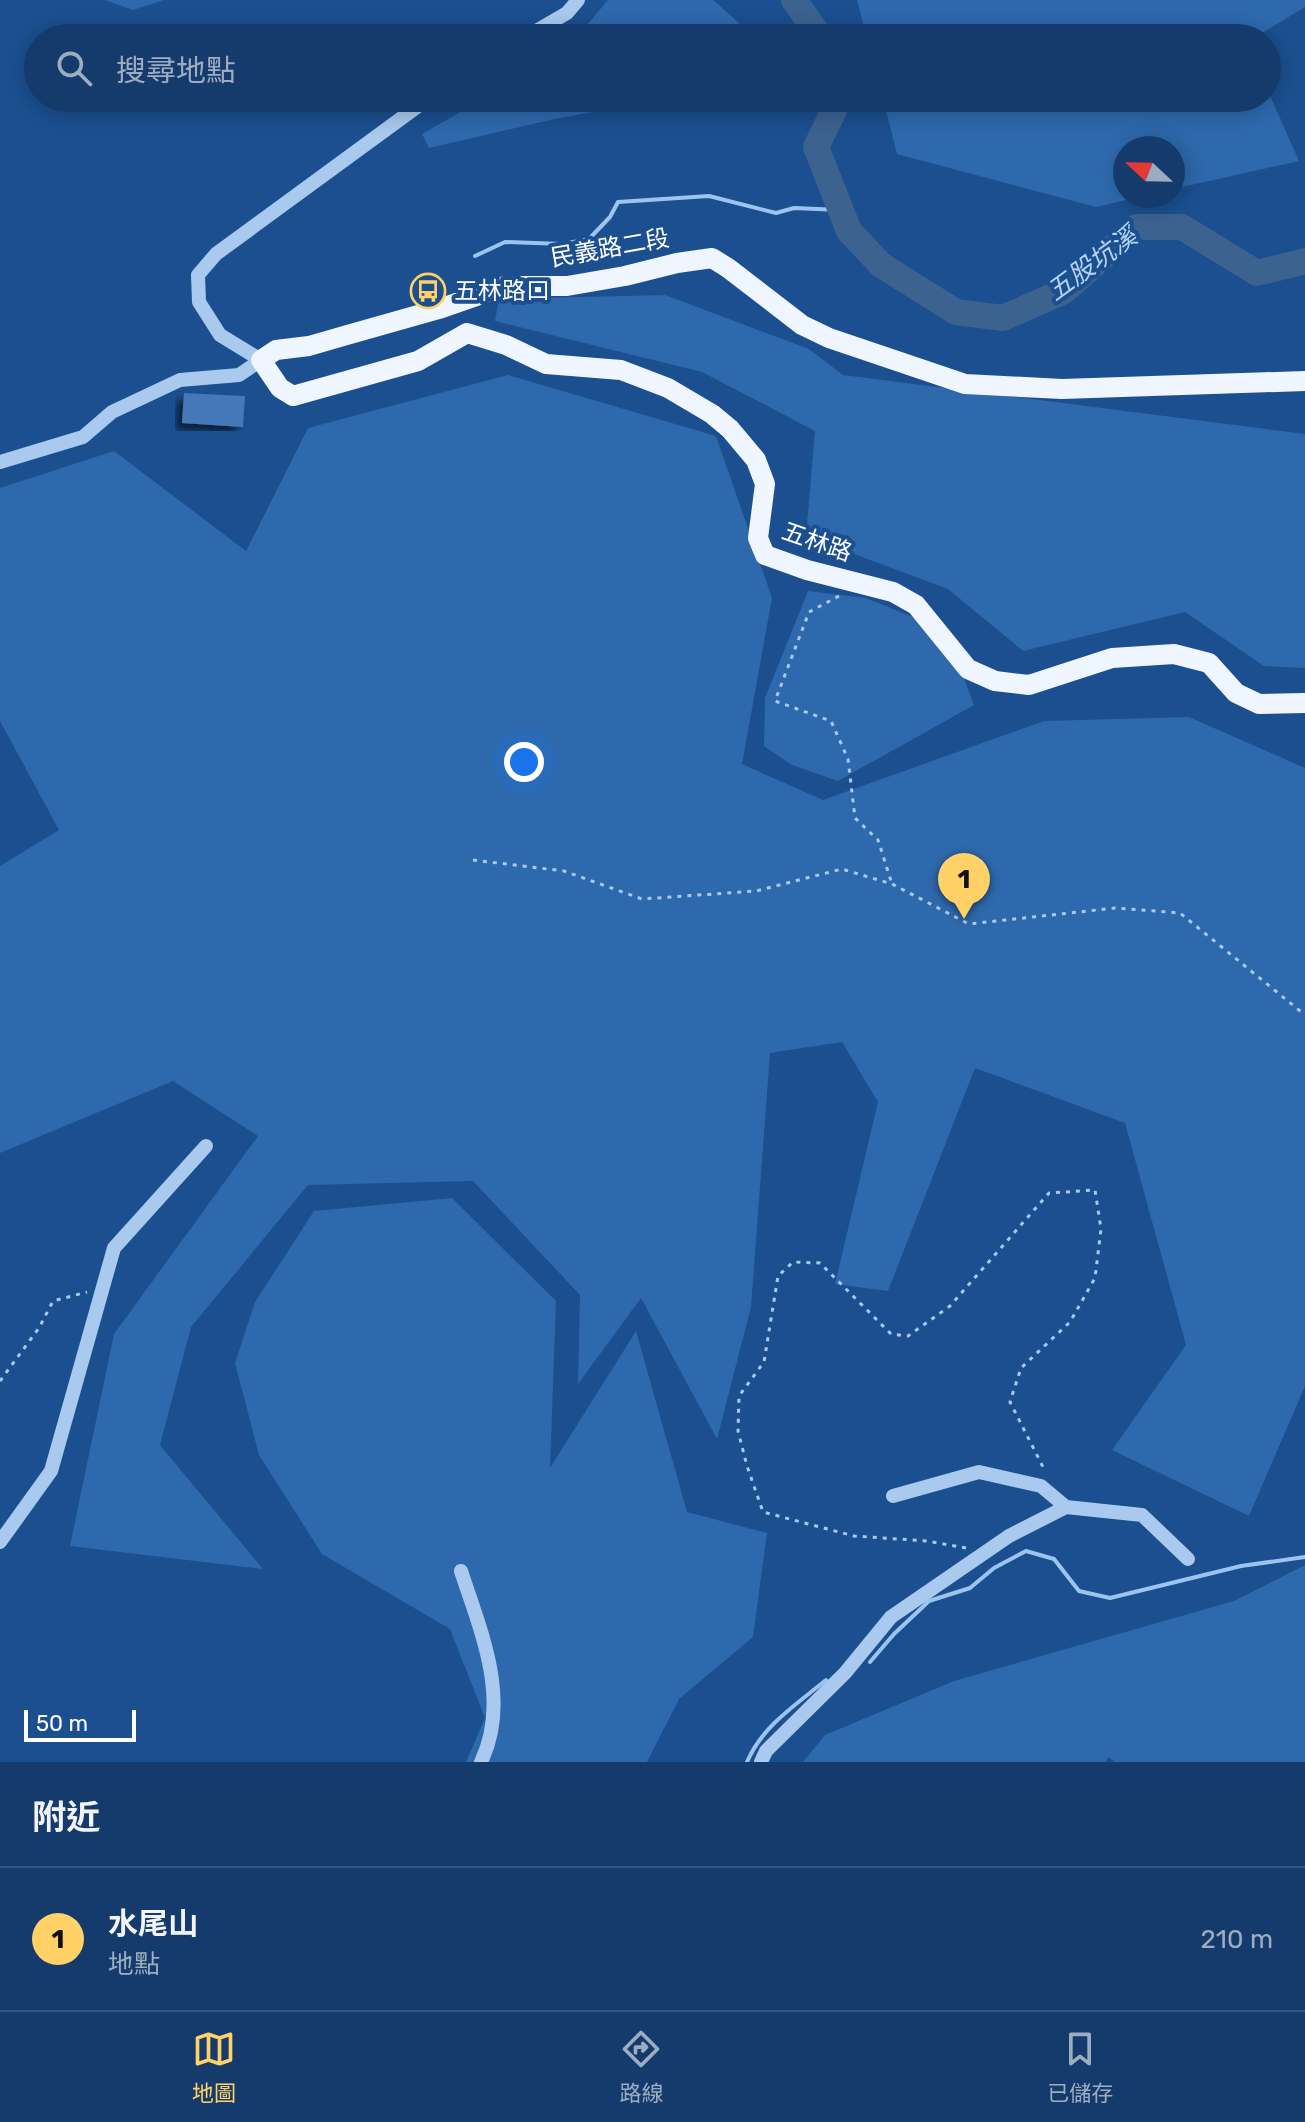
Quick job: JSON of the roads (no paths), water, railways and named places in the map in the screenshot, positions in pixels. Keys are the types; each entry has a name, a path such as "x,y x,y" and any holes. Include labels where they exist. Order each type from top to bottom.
{"main road":[{"name":"民義路二段","path":"261,360 276,350 309,346 439,309 505,286 567,286 712,258 802,325 816,332 862,351 965,384 1062,389 1305,381"},
{"name":"五林路","path":"261,360 280,388 293,396 418,361 467,333 506,345 546,364 621,370 668,388 712,414 730,429 756,460 765,484 758,538 765,555 893,592 916,605 968,669 995,681 1029,685 1112,658 1174,654 1209,663 1236,693 1259,704 1305,703"}],"street":[{"path":"548,24 567,13 578,0"},
{"path":"0,462 83,437 112,412 180,380 239,375 261,360 220,335 199,302 198,275 216,254 410,112"},
{"path":"0,1542 51,1471 114,1248 206,1146"},
{"path":"893,1496 979,1472 1041,1486 1066,1507"},
{"path":"761,1762 766,1751 845,1673 891,1617 1009,1536 1066,1507 1142,1515 1188,1559"},
{"path":"461,1571 490,1660 494,1720 481,1762"}],"waterway":[{"name":"五股坑溪","path":"794,0 811,24"},
{"name":"五股坑溪","path":"833,112 816,147 849,231 881,265 956,312 1003,318 1064,291 1137,227 1182,227 1257,273 1305,261"},
{"path":"475,256 505,242 562,244 589,239 610,217 618,202 709,196 776,213 794,208 841,210"},
{"path":"870,1662 929,1601 970,1588 994,1568 1026,1551 1054,1559 1079,1591 1110,1598 1241,1566 1305,1557"},
{"path":"747,1762 771,1726 826,1680"}],"place":[{"name":"五林路口","path":"428,291"},
{"name":"水尾山","path":"964,919"}]}
